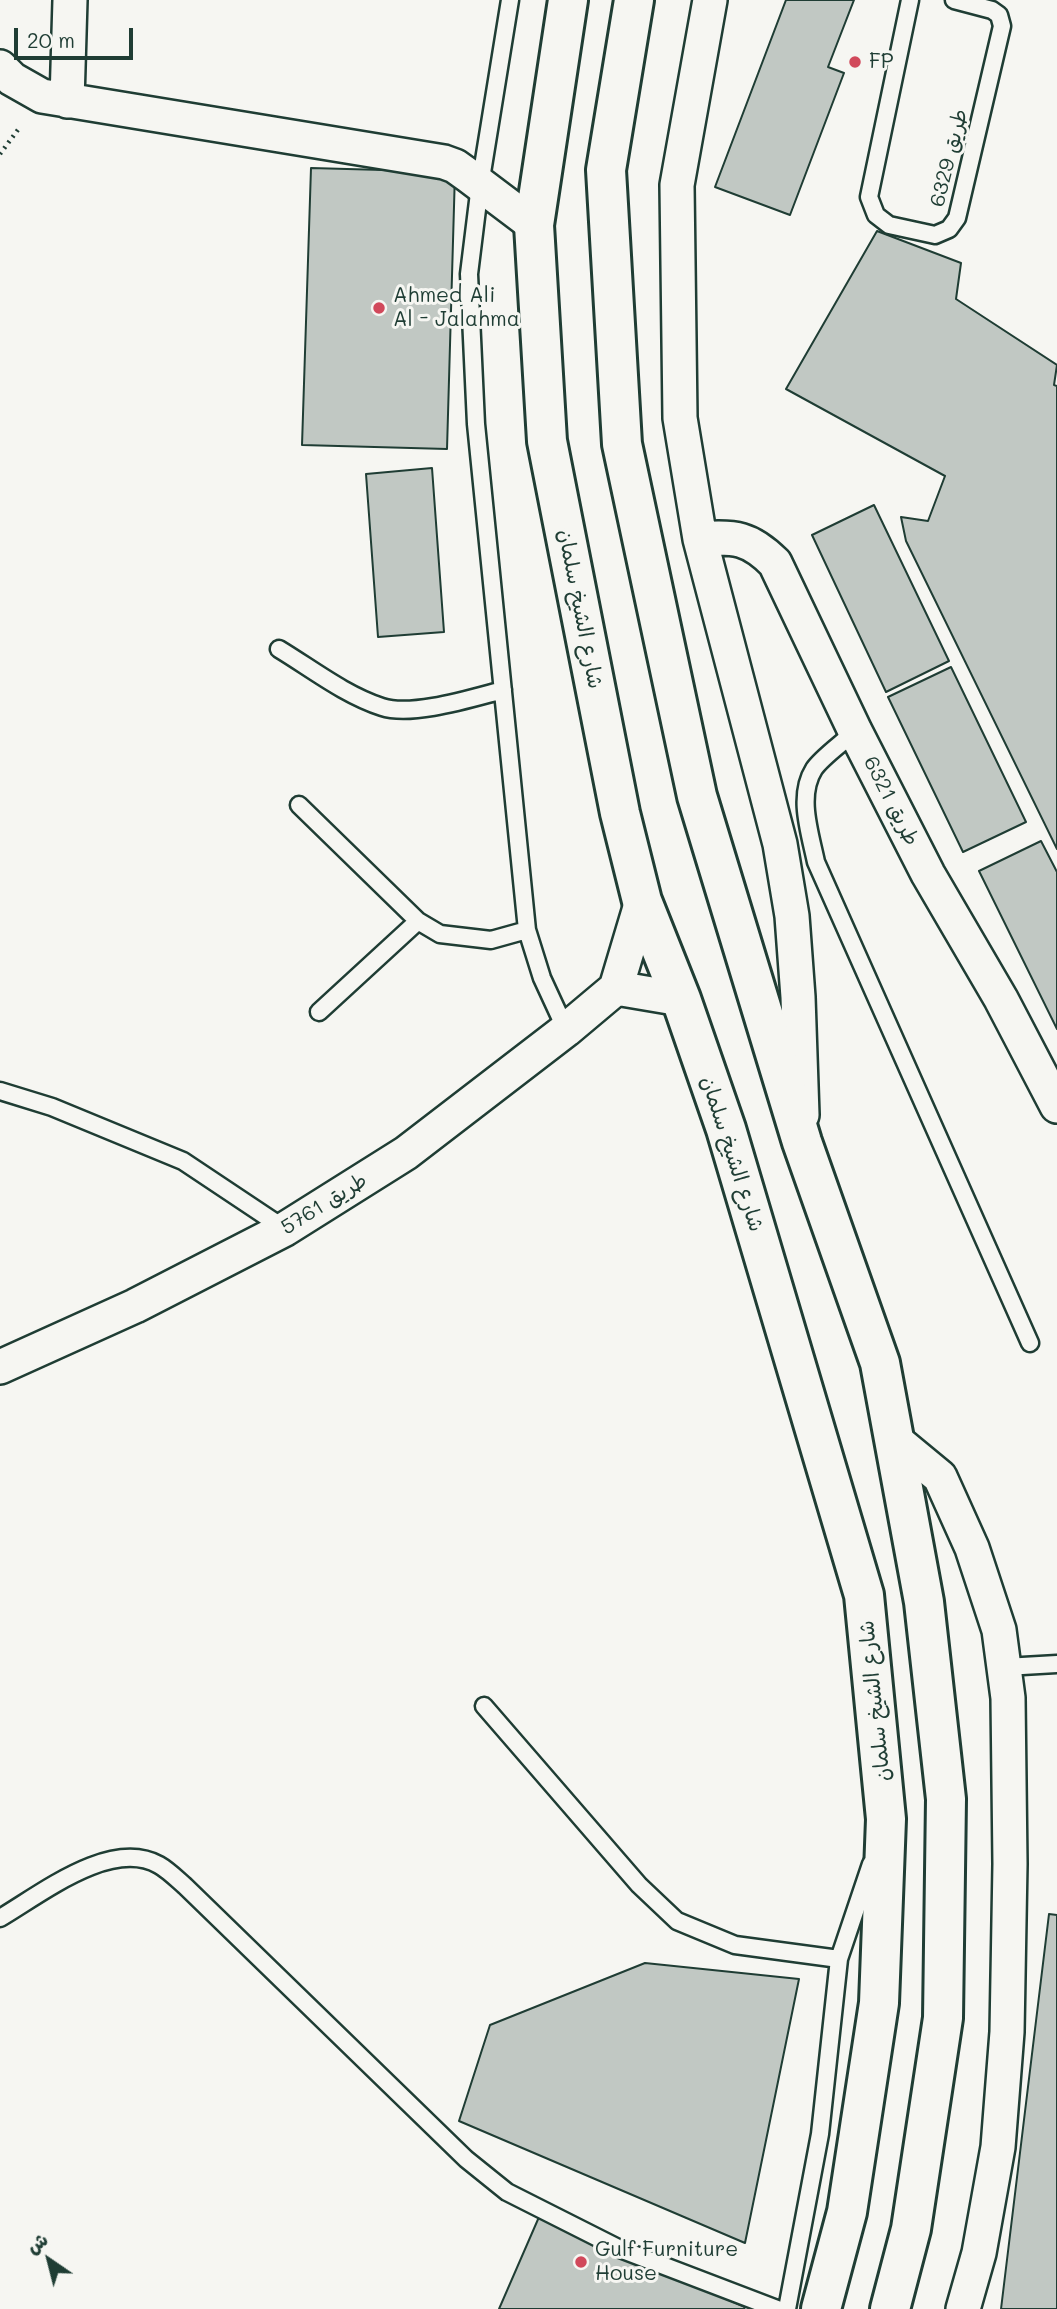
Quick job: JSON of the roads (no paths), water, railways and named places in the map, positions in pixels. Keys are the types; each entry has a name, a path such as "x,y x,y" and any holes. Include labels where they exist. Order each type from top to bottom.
{"main road":[{"name":"شارع الشيخ سلمان","path":"568,0 534,225 547,441 620,813 642,901 681,999 726,1129 864,1595 886,1819 879,2003 847,2212 821,2309"},
{"path":"634,0 606,170 622,444 697,796 802,1142 880,1363 924,1602 946,1799 943,2018 911,2229 890,2309"}],"street":[{"path":"67,101 70,0"},
{"path":"710,0 677,185 680,418 700,540 780,844 794,943 802,1142"},
{"path":"0,67 12,79 41,96 444,162 455,166 534,225"},
{"name":"طريق 6321","path":"700,540 722,537 738,539 759,547 775,563 928,874 1001,999 1057,1106"},
{"path":"642,901 616,988 681,999"},
{"name":"طريق 5761","path":"0,1367 135,1306 285,1229 406,1153 566,1030 616,988"},
{"path":"894,1439 940,1477 972,1548 999,1630 1008,1698 1010,1864 1007,2032 999,2147 979,2253 963,2309"}],"lane":[{"path":"510,0 480,185 469,274 476,424 527,930 542,978 566,1030"},
{"name":"طريق 6329","path":"910,0 869,197 876,215 888,225 935,235 948,229 957,218 1002,26 999,15 992,10 954,0"},
{"path":"279,649 347,691 384,708 430,708 503,690"},
{"path":"856,731 815,768 805,793 816,862 1030,1343"},
{"path":"299,805 418,920 440,934 491,940 527,930"},
{"path":"318,1012 418,920"},
{"path":"0,1091 52,1107 183,1161 285,1229"},
{"path":"1005,1667 1057,1664"},
{"path":"484,1706 639,1885 677,1920 735,1945 839,1959"},
{"path":"787,2309 820,2134 839,1959 886,1819"},
{"path":"0,1918 90,1864 134,1857 159,1864 185,1886 466,2160 507,2192 620,2249 777,2309"}],"place":[{"name":"FP","path":"855,62"},
{"name":"Ahmed Ali Al - Jalahma","path":"379,308"},
{"name":"Gulf Furniture House","path":"581,2262"}]}
